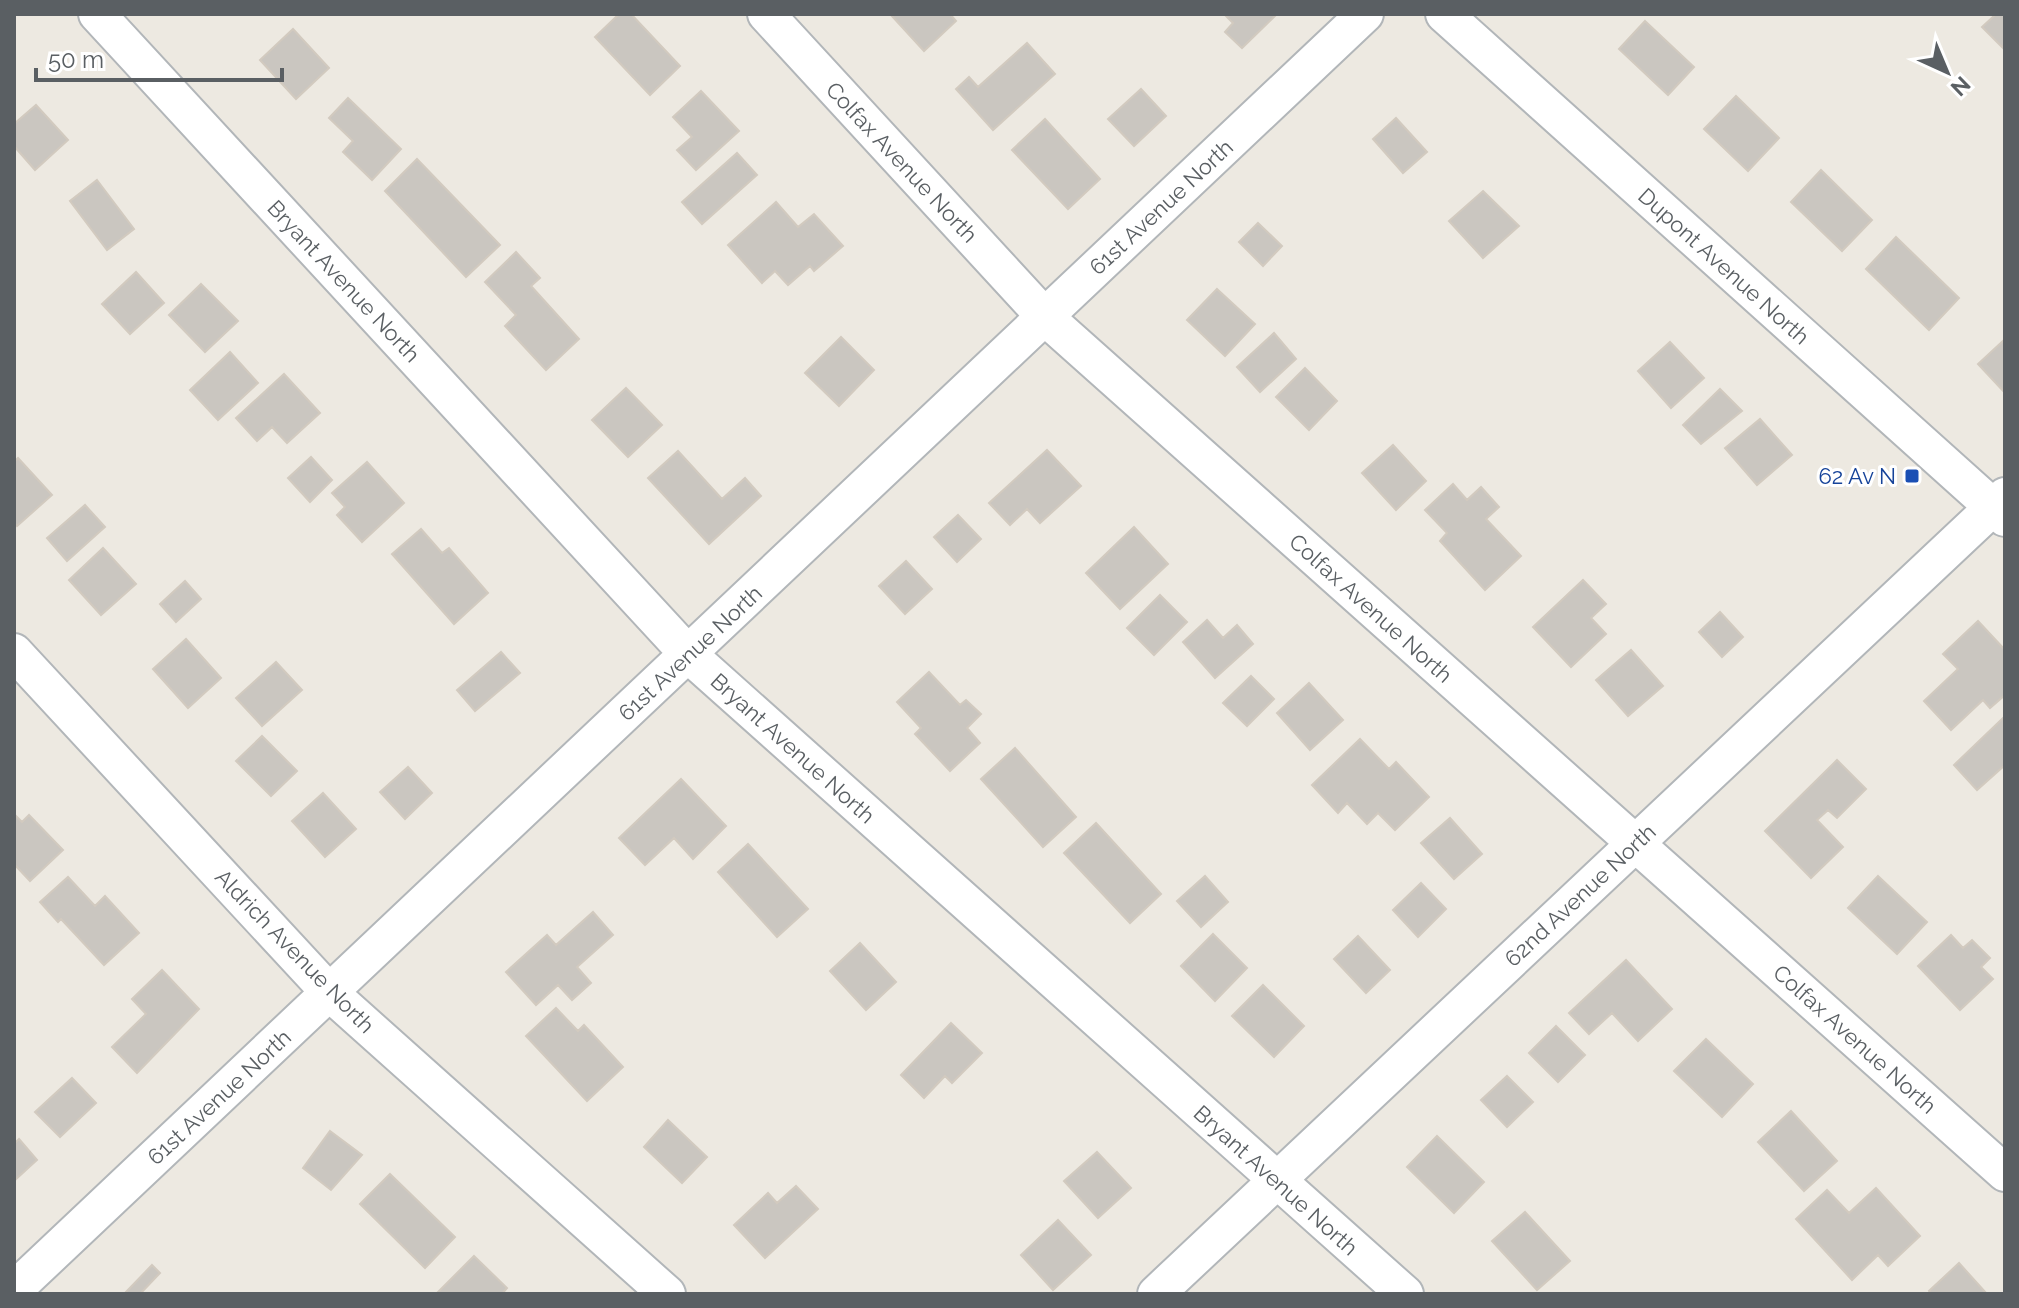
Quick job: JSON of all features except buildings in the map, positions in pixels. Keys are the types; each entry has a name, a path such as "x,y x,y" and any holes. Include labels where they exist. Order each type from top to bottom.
{"street":[{"name":"Bryant Avenue North","path":"97,14 689,655 1405,1294"},
{"name":"Colfax Avenue North","path":"766,14 1045,317 2005,1173"},
{"name":"61st Avenue North","path":"14,1290 1365,14"},
{"name":"Dupont Avenue North","path":"1444,14 2001,507"},
{"name":"62nd Avenue North","path":"1156,1294 1635,843 2001,507"},
{"name":"Aldrich Avenue North","path":"14,652 330,993 667,1294"}],"place":[{"name":"62 Av N","path":"1912,476"}]}
